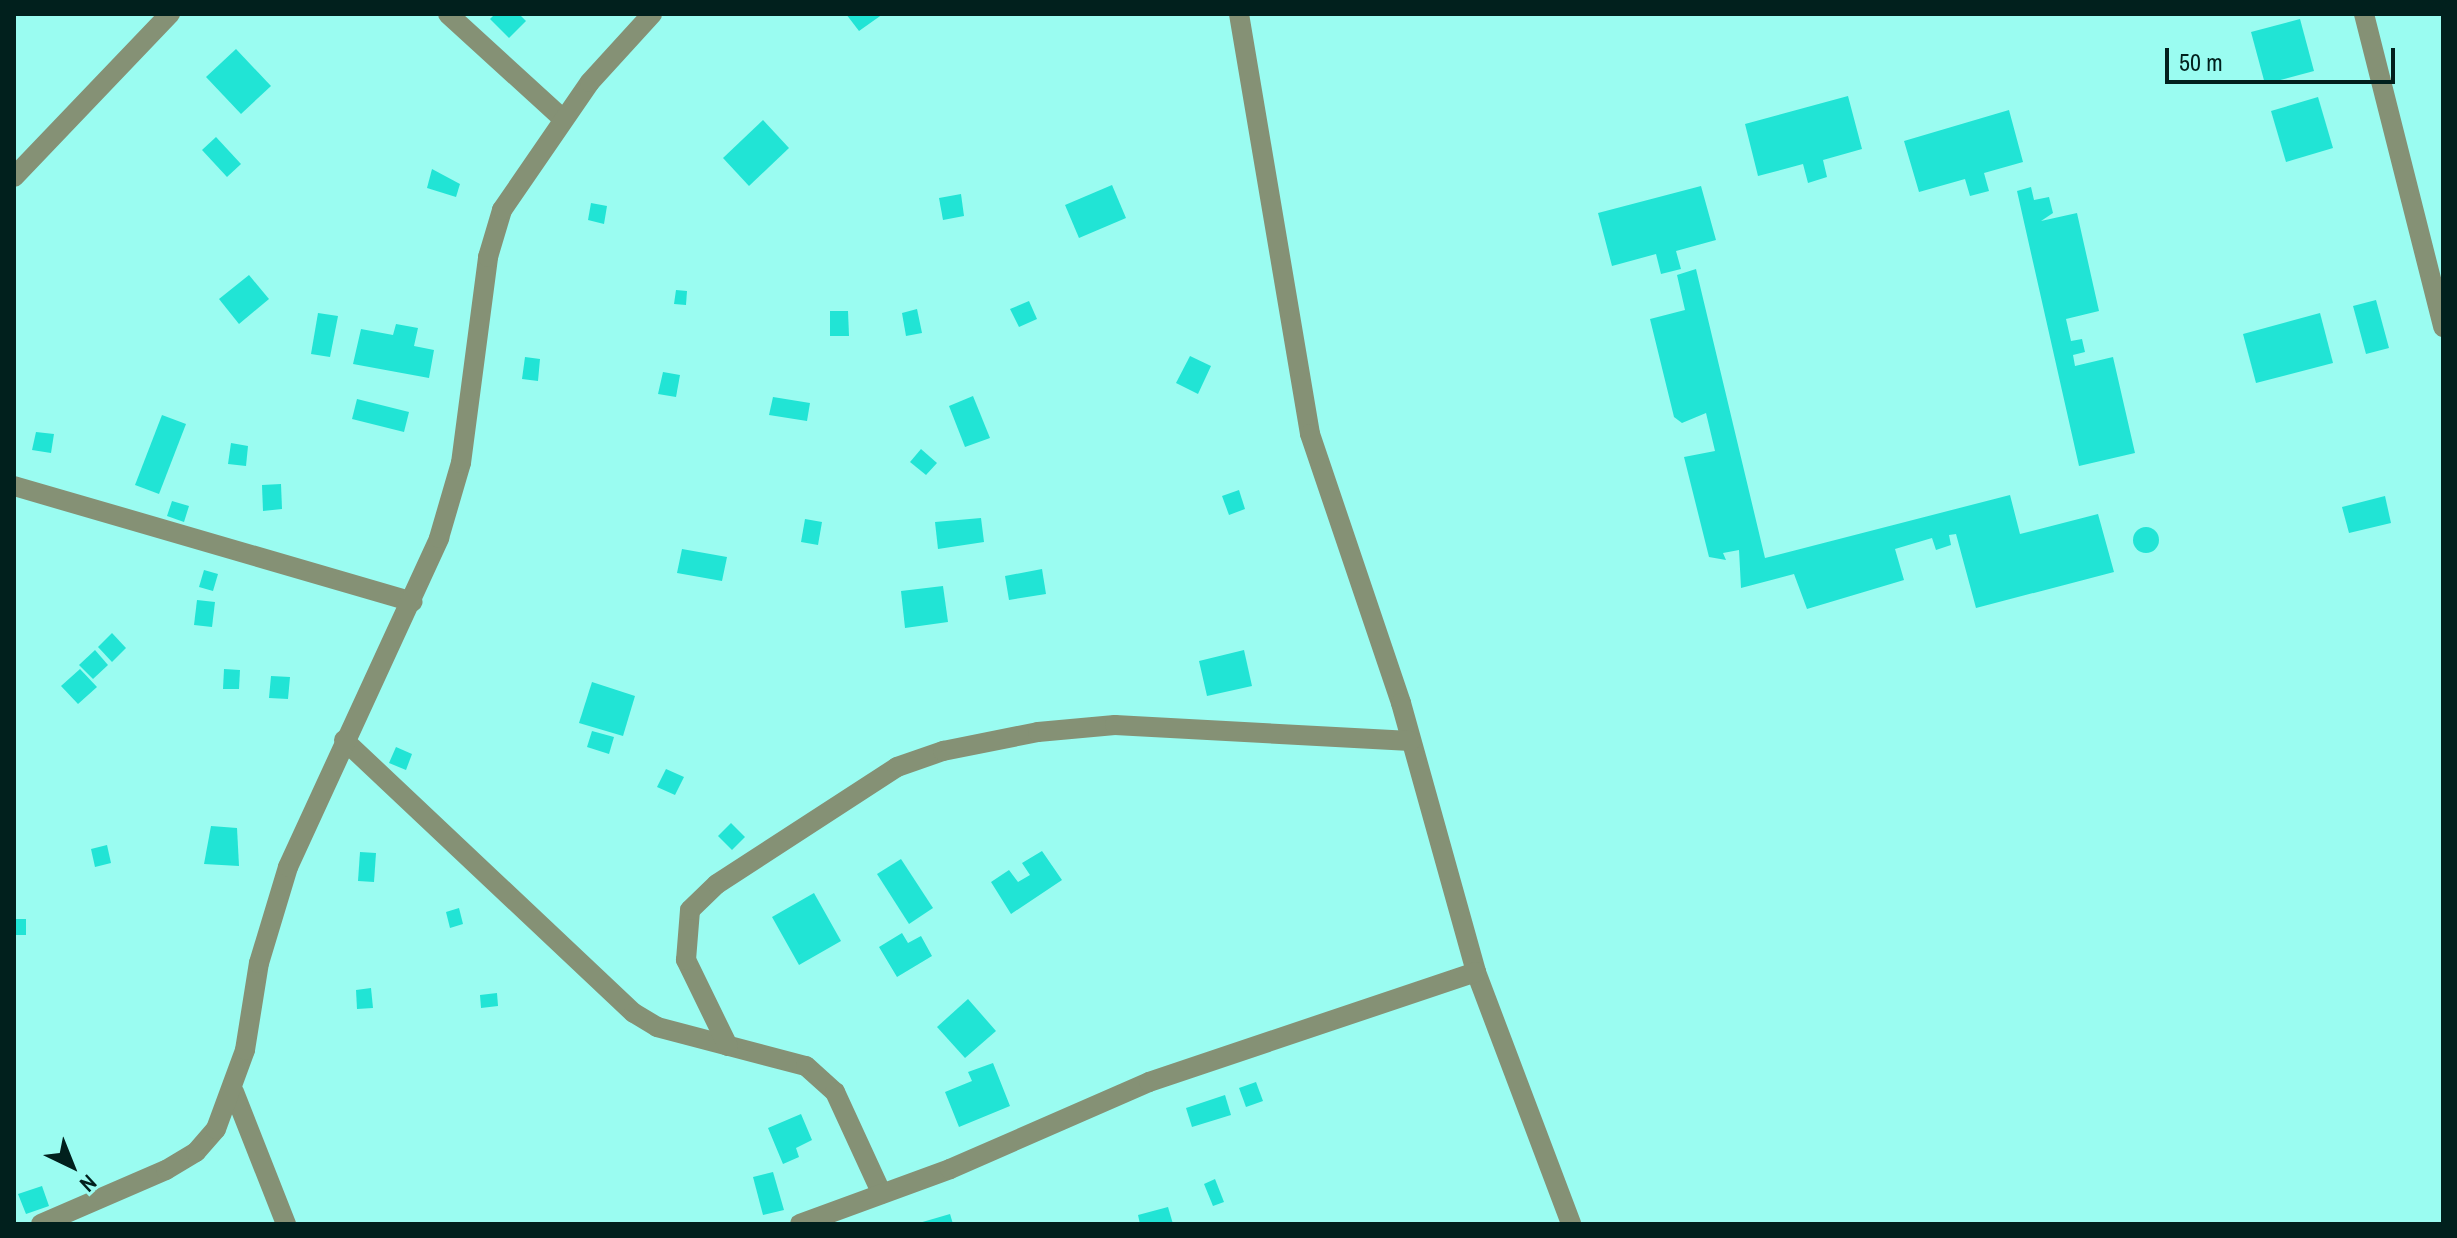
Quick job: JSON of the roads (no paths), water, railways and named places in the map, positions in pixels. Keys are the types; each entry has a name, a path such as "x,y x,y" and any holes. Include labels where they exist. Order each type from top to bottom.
{"street":[{"path":"14,177 170,14"},
{"path":"448,14 563,119"},
{"path":"41,1224 196,1152 216,1129 234,1092 271,913 344,740 412,602 461,463 488,257 502,210 563,119 652,14"},
{"path":"1239,14 1310,434 1411,741 1476,972 1571,1224"},
{"path":"2364,14 2443,327"},
{"path":"14,486 412,602"},
{"path":"728,1046 686,960 690,910 729,875 897,767 1024,735 1115,725 1411,741"},
{"path":"344,740 634,1013 657,1027 806,1066 835,1092 882,1194"},
{"path":"800,1224 882,1194 1149,1082 1476,972"},
{"path":"234,1092 286,1224"}]}
